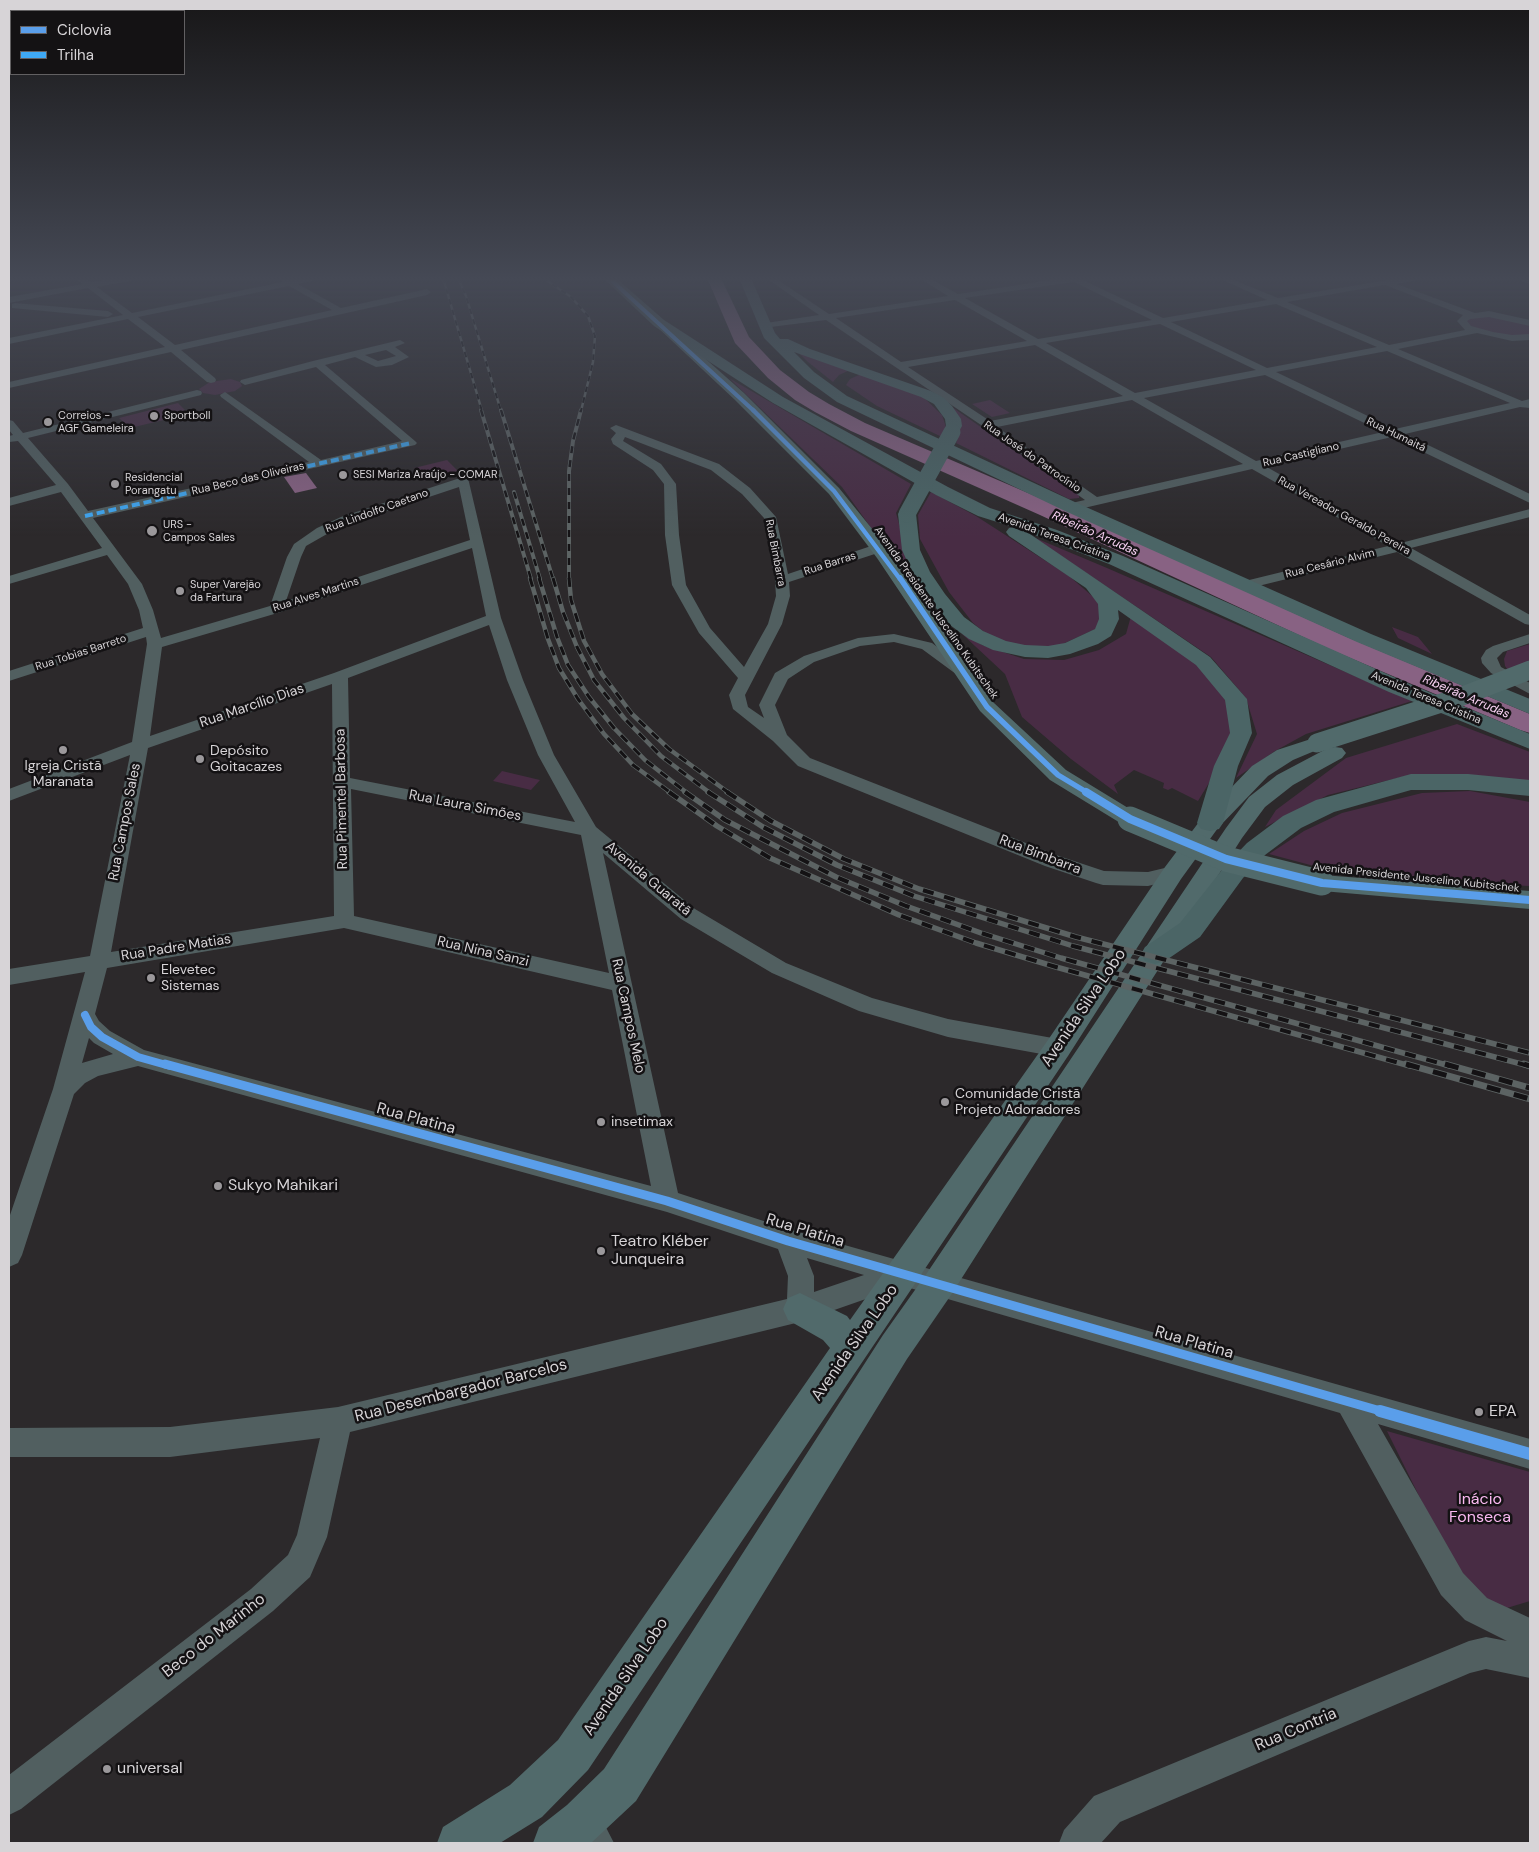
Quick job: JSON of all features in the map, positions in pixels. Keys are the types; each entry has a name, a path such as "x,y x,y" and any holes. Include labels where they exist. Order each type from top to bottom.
{"highway":[{"name":"Avenida Teresa Cristina","path":"723,364 778,400 984,512 1051,534 1116,560 1397,687 1530,742"},
{"path":"799,364 809,375 842,399 877,417 1071,507 1246,585 1530,708"},
{"path":"840,364 926,394 939,401 953,419 954,426 952,432 907,514 911,550 938,598 957,621 976,635 1000,646 1025,651 1048,652 1091,640 1104,632 1109,619 1108,604 1091,582"},
{"path":"842,399 837,384 843,376 856,370"},
{"path":"984,512 1091,582 1204,661 1236,699 1240,733 1226,766 1210,823"},
{"path":"1155,954 1190,930 1234,872 1256,849 1292,822 1325,806 1412,782 1468,782 1530,788"}],"main road":[{"name":"Avenida Presidente Juscelino Kubitschek","path":"704,364 739,396 834,491 878,548 988,707 1058,775 1130,819 1226,860 1322,883 1530,900"},
{"path":"1326,748 1530,670"},
{"path":"1326,748 1475,707 1530,688"},
{"name":"Avenida Silva Lobo","path":"578,1836 620,1785 895,1347 921,1280 1058,1048 1173,873 1210,823 1260,771 1285,756 1326,748"},
{"name":"Avenida Silva Lobo","path":"459,1843 526,1801 573,1755 851,1347 921,1280 1155,954 1234,833 1257,802 1326,748"},
{"path":"1468,782 1530,796"},
{"path":"800,1309 836,1328 851,1347"}],"street":[{"path":"9,384 101,364"},
{"path":"195,364 215,379 199,385 195,391 206,395"},
{"path":"15,438 206,395 225,395 244,388 241,380 312,364"},
{"name":"Rua Beco das Oliveiras","path":"85,516 411,443 320,364"},
{"name":"Rua Vereador Geraldo Pereira","path":"1075,364 1530,621"},
{"name":"Rua Humaitá","path":"1250,364 1530,499"},
{"path":"988,426 1301,364"},
{"path":"1428,364 1528,405"},
{"name":"Rua José do Patrocínio","path":"900,365 1094,501"},
{"path":"225,395 318,463"},
{"name":"Rua Castigliano","path":"1071,507 1393,433 1528,405"},
{"name":"Rua Campos Sales","path":"9,422 15,438 64,488 135,584 154,637 140,745 99,960 64,1088 9,1255"},
{"name":"Rua Bimbarra","path":"746,678 704,630 679,585 672,535 670,484 657,467 617,442 620,430 715,467 746,491 770,518 782,580 783,596 775,624 737,695 741,709 779,737 804,762 1060,864 1103,878 1148,879 1173,873"},
{"name":"Avenida Guaratã","path":"464,480 494,618 515,680 546,755 589,831 688,914 778,968 867,1005 948,1028 1058,1048"},
{"name":"Rua Lindolfo Caetano","path":"276,609 294,557 302,544 322,531 346,520 464,480"},
{"path":"9,502 64,488"},
{"name":"Rua Cesário Alvim","path":"1246,585 1530,513"},
{"name":"Rua Alves Martins","path":"154,637 276,609 476,542"},
{"name":"Rua Barras","path":"782,580 878,548"},
{"path":"9,580 111,550"},
{"name":"Rua Marcílio Dias","path":"11,790 340,676 494,618"},
{"name":"Rua Tobias Barreto","path":"9,676 154,637"},
{"name":"Rua Bimbarra","path":"779,737 767,705 781,676 809,659 858,642 894,638 927,646 966,674"},
{"path":"1530,638 1498,649 1491,653 1489,658 1490,663 1496,670 1530,688"},
{"name":"Rua Pimentel Barbosa","path":"340,676 344,921"},
{"name":"Rua Laura Simões","path":"342,782 589,831"},
{"name":"Rua Campos Melo","path":"589,831 667,1201"},
{"name":"Rua Padre Matias","path":"9,976 344,921"},
{"name":"Rua Nina Sanzi","path":"344,921 622,984"},
{"name":"Rua Platina","path":"85,1015 91,1027 102,1037 138,1057 667,1201 788,1241 921,1280 1530,1454"},
{"path":"64,1088 77,1076 93,1068 138,1057"},
{"path":"788,1241 800,1276 800,1309"},
{"name":"Rua Desembargador Barcelos","path":"9,1442 170,1442 338,1421 921,1280"},
{"path":"1348,1401 1452,1584 1476,1609 1530,1635"},
{"name":"Beco do Marinho","path":"9,1797 262,1600 299,1566 312,1537 338,1421"},
{"name":"Rua Contria","path":"1077,1843 1107,1809 1469,1657 1486,1653 1530,1662"}],"green space":[{"path":"811,364 833,364 850,370 839,375 833,382"},
{"path":"861,374 919,393 942,415 946,427 942,437 877,406 846,385 850,379"},
{"path":"729,378 911,484 896,513 910,562 909,566 900,566 896,563 842,487"},
{"path":"231,379 240,382 242,386 235,391 215,395 203,393 199,389 210,382"},
{"path":"990,400 1010,413 992,417 972,404"},
{"name":"Sportboll","path":"178,403 189,414 130,428 119,418"},
{"path":"949,405 1079,495 1079,498 1069,499 956,443 959,434"},
{"path":"447,460 458,471 424,479 414,468"},
{"path":"931,492 976,516 1069,576 1106,608 1102,626 1054,648 1023,648 989,636 973,623 949,592 920,539 918,515"},
{"path":"1033,537 1412,701 1306,734 1275,751 1236,778 1257,734 1246,698 1211,657"},
{"path":"1131,616 1199,661 1231,700 1235,731 1218,768 1198,801 1172,788 1168,790 1163,788 1164,783 1134,770 1114,785 1118,794 1071,759 1022,717 1005,674 961,633 982,645 1024,659 1064,660 1099,650 1126,634"},
{"path":"1392,627 1418,637 1432,654 1398,638"},
{"path":"1530,644 1530,665 1510,673 1505,666 1504,659 1507,651"},
{"path":"1457,724 1530,752 1530,782 1462,776 1406,776 1328,795 1265,827 1276,810 1346,758"},
{"path":"502,771 540,780 531,790 493,781"},
{"path":"1470,791 1530,802 1530,886 1379,880 1329,870 1269,854 1304,831 1342,813 1422,793"},
{"name":"Inácio Fonseca","path":"1387,1431 1530,1472 1530,1601 1497,1611 1464,1587"}],"shaded area":[{"path":"306,473 317,488 295,493 284,477"}],"waterway":[{"name":"Ribeirão Arrudas","path":"765,364 802,396 858,427 1048,510 1338,643 1530,724"}],"railway":[{"path":"468,364 482,411"},
{"path":"487,364 501,411"},
{"path":"581,411 592,364"},
{"path":"481,410 531,579"},
{"path":"501,410 553,579"},
{"path":"569,578 569,471 573,441 581,410"},
{"path":"514,492 540,579"},
{"path":"530,578 548,639 559,668 578,699 604,734 633,765 671,793"},
{"path":"539,578 557,637 568,665 589,697 614,728 645,760 687,793"},
{"path":"553,578 563,612 577,647 594,680 624,718 661,756 710,793"},
{"path":"569,578 571,600 584,641 602,674 632,714 669,749 729,793"},
{"path":"669,792 717,826 770,858 899,915 976,943 1056,967 1410,1066"},
{"path":"685,792 725,820 836,877 906,906 981,933 1061,958 1450,1066"},
{"path":"708,792 763,827 837,865 914,896 1073,946 1529,1066"},
{"path":"727,792 771,821 844,859 919,889 1076,937 1530,1053"},
{"path":"1406,1064 1530,1099"},
{"path":"1445,1064 1530,1088"},
{"path":"1524,1064 1530,1066"}],"marked path":[{"path":"85,516 411,443"}],"cycle path":[{"path":"704,364 739,396 834,491 884,555 987,707 1058,775 1130,819 1226,859 1322,883 1530,900"},
{"path":"85,1015 91,1027 102,1037 138,1057 667,1201 788,1241 1530,1454"}],"place":[{"name":"Sportboll","path":"154,416"},
{"name":"Correios - AGF Gameleira","path":"48,422"},
{"name":"SESI Mariza Araújo - COMAR","path":"343,475"},
{"name":"Residencial Porangatu","path":"115,484"},
{"name":"URS - Campos Sales","path":"152,531"},
{"name":"Super Varejão da Fartura","path":"180,591"},
{"name":"Igreja Cristã Maranata","path":"63,750"},
{"name":"Depósito Goitacazes","path":"200,759"},
{"name":"Elevetec Sistemas","path":"151,978"},
{"name":"Comunidade Cristã Projeto Adoradores","path":"945,1102"},
{"name":"insetimax","path":"601,1122"},
{"name":"Sukyo Mahikari","path":"218,1186"},
{"name":"Teatro Kléber Junqueira","path":"601,1251"},
{"name":"EPA","path":"1479,1412"},
{"name":"universal","path":"107,1769"}]}
